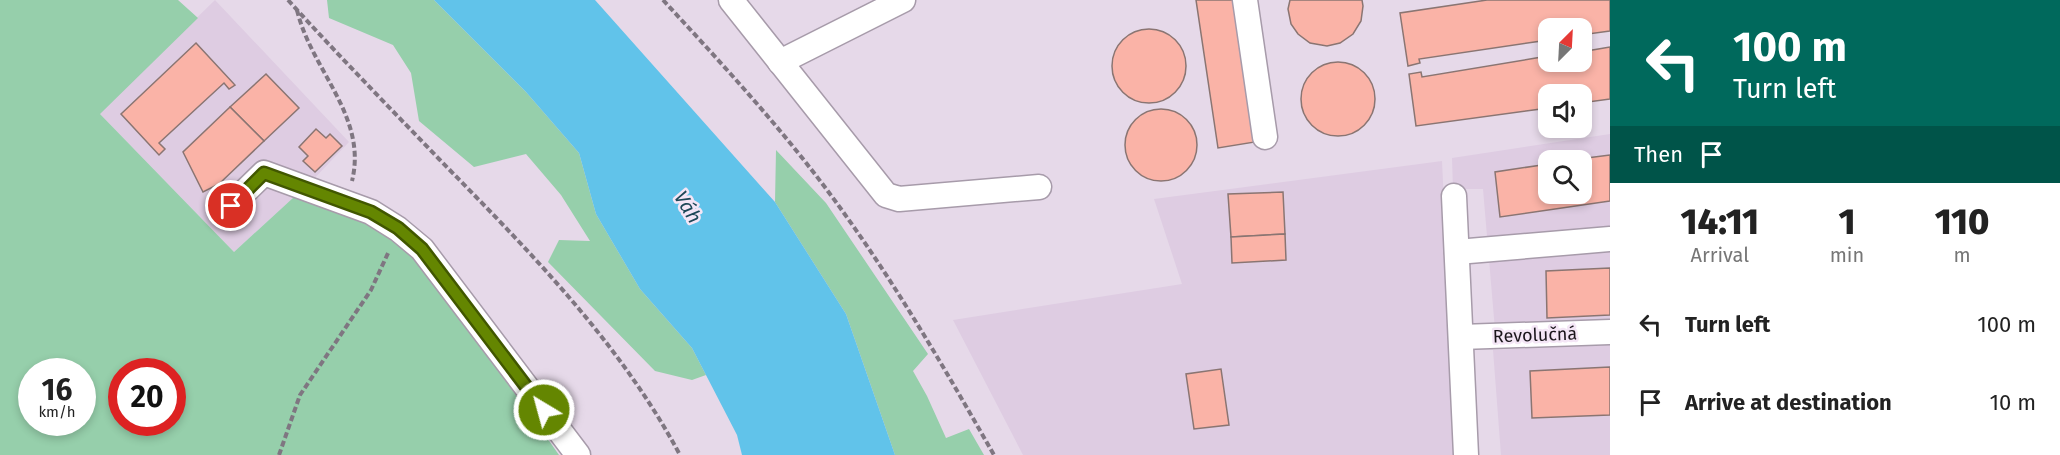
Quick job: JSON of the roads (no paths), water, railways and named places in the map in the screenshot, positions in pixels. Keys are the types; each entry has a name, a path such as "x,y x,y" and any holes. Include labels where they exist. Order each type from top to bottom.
{"lane":[{"path":"731,0 886,195 899,199 1039,187"},
{"path":"780,62 903,0"},
{"path":"1245,0 1265,137"},
{"path":"231,206 264,173 371,212 403,232 422,249 578,455"},
{"path":"1454,196 1466,455"},
{"path":"1457,252 1610,239"},
{"name":"Revolučná","path":"1461,337 1610,332"}],"water":[{"name":"Váh","path":"434,0 595,0 775,202 846,314 895,455 742,455 737,435 692,348 640,289 596,214 579,153 526,92"}]}
